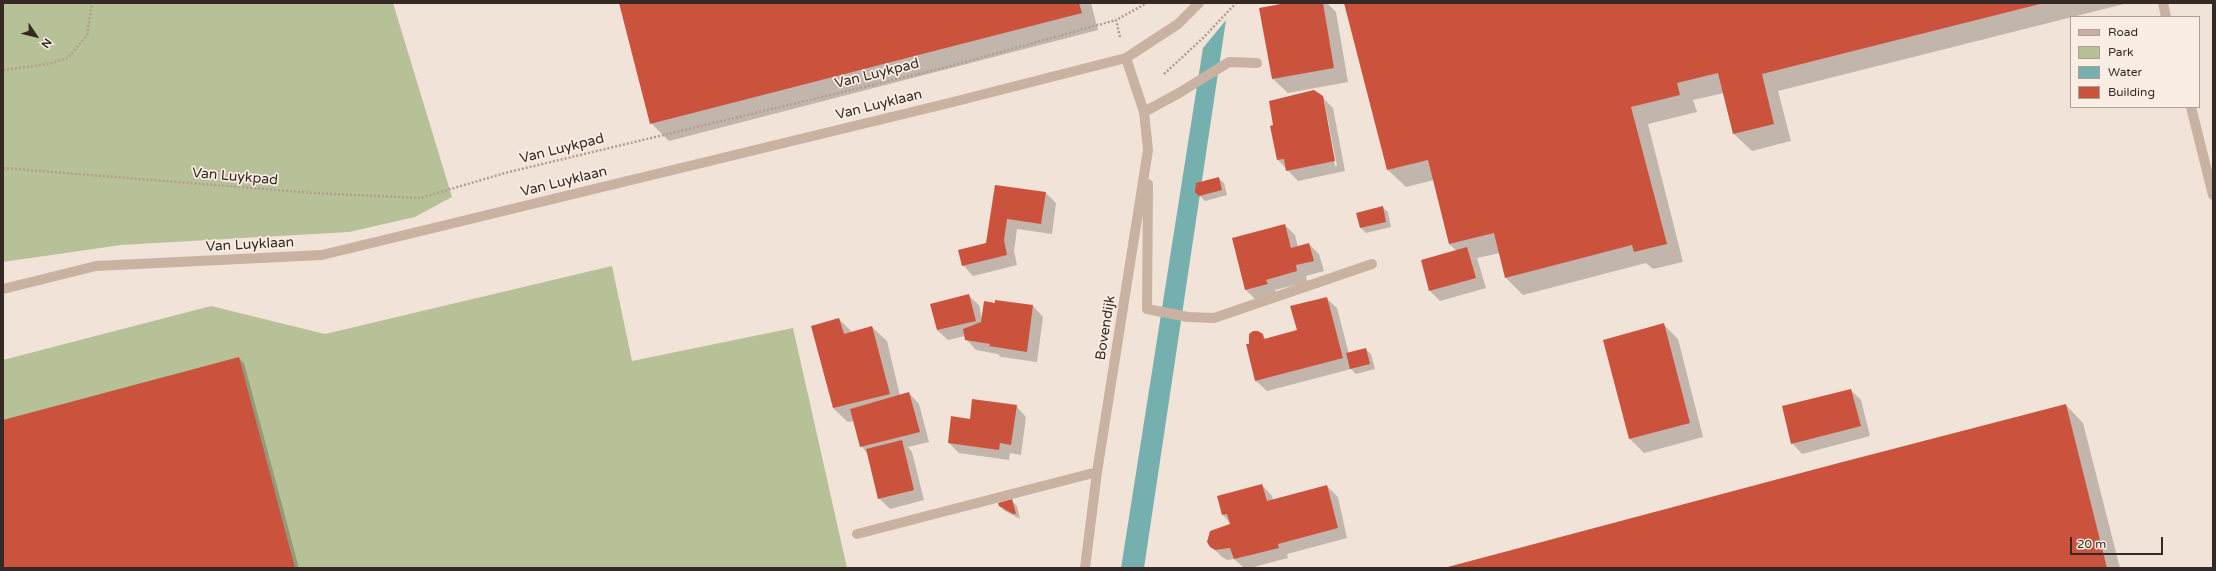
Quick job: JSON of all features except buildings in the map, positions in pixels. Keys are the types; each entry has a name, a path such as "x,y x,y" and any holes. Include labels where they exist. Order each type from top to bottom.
{"street":[{"path":"1126,58 1178,24 1199,3"},
{"path":"2162,3 2166,16"},
{"name":"Bovendijk","path":"1085,568 1097,472 1148,150 1144,112 1126,58"},
{"name":"Van Luyklaan","path":"3,289 96,266 322,255 1126,58"},
{"path":"1144,112 1179,93 1229,62 1257,63"},
{"path":"2191,108 2213,195"},
{"path":"1148,150 1147,309 1188,317 1214,318 1372,264"},
{"path":"857,534 1097,472"}],"path":[{"path":"3,70 48,64 68,58 87,35 92,3"},
{"path":"1126,58 1116,20 1147,3"},
{"path":"1137,92 1167,72 1236,3"},
{"name":"Van Luykpad","path":"3,168 314,193 420,198 505,174 947,67 1116,20"}],"green space":[{"path":"3,3 393,3 452,197 415,217 349,232 121,245 3,262"},
{"path":"612,266 632,361 793,328 847,568 3,568 3,360 211,306 325,334"}],"water":[{"path":"1226,20 1144,568 1121,568 1203,48"}]}
